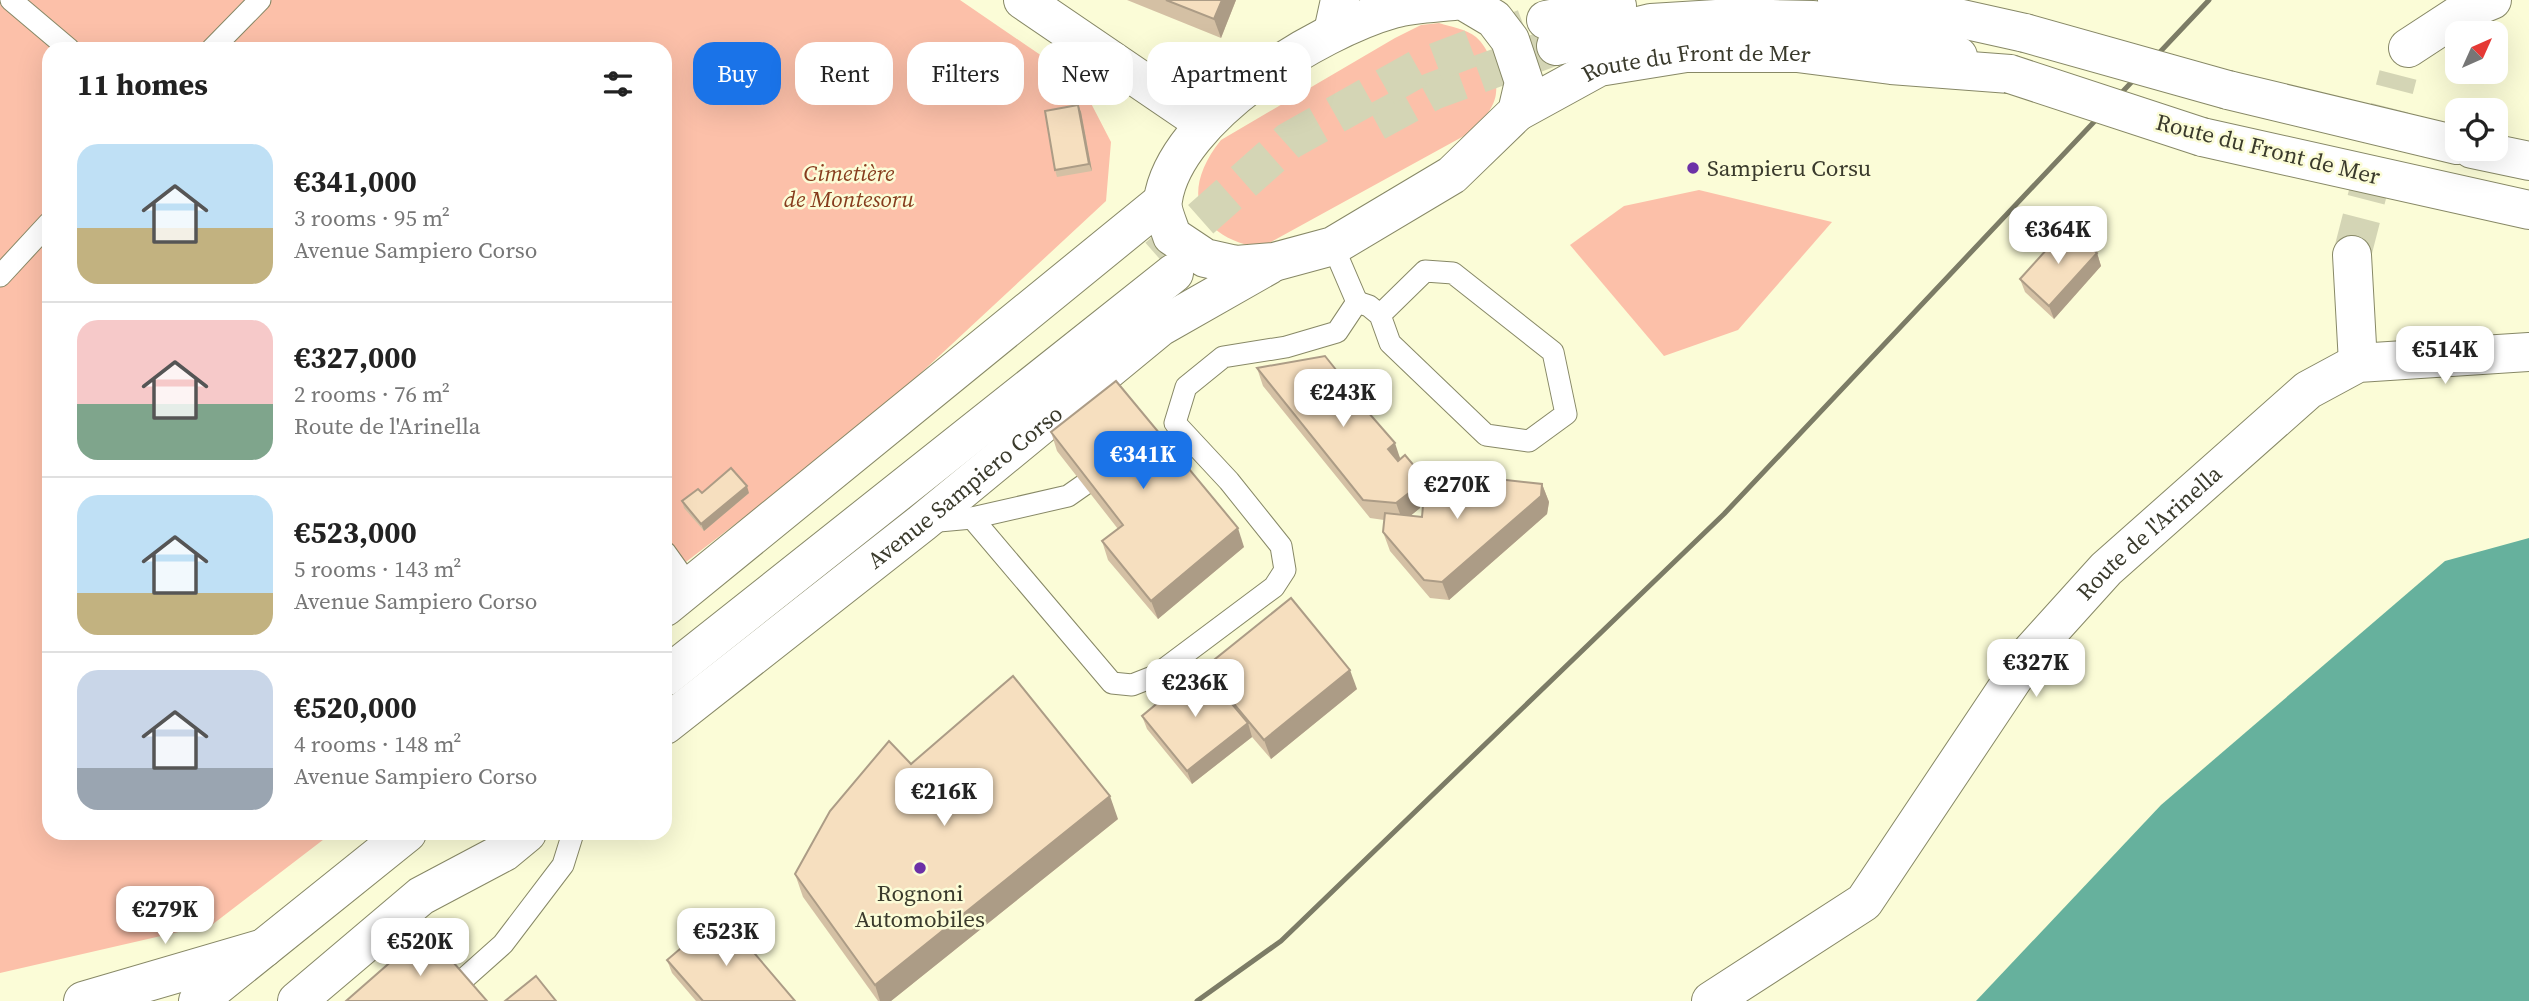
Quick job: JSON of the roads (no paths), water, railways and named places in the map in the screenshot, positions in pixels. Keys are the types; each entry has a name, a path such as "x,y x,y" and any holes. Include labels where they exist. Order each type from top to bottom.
{"main road":[{"path":"1024,0 1205,124"},
{"path":"678,597 1162,202 1177,157 1205,124 1260,76 1337,16 1462,0 1494,19 1510,40 1524,82 1517,112"},
{"name":"Route du Front de Mer","path":"1647,0 1551,33 1732,18 1813,20 1902,37 2202,137 2529,210"},
{"name":"Route du Front de Mer","path":"1837,0 1917,9 2025,33 2228,90 2445,142"},
{"name":"Route du Front de Mer","path":"1951,0 2025,33"},
{"path":"2438,0 2403,62 2463,12 2492,0"},
{"name":"Route du Front de Mer","path":"1274,262 1333,246 1452,174 1517,112 1599,68 1686,53 1797,53 1891,65 2010,74"},
{"path":"2508,155 2526,158"},
{"path":"1162,202 1172,236 1205,258 1236,265 1274,262"},
{"path":"2352,255 2358,363"},
{"name":"Avenue Sampiero Corso","path":"672,719 922,523 1160,327 1274,262"},
{"path":"672,641 1166,265 672,671"},
{"name":"Route de l'Arinella","path":"1711,1001 1864,902 2031,652 2106,569 2308,390 2358,363 2529,352"},
{"path":"297,1001 421,896 473,840"},
{"path":"421,896 503,852 518,840"},
{"path":"198,1001 394,845"},
{"path":"83,1001 264,948"}],"lane":[{"path":"11,0 61,42"},
{"path":"219,42 260,0"},
{"path":"0,276 42,231"},
{"path":"1333,246 1357,302 1369,306 1380,315 1390,343 1486,435 1529,441 1566,414 1553,352 1453,273 1424,271 1380,315"},
{"path":"1153,438 1175,423 1186,387 1223,357 1286,347 1336,332 1357,302"},
{"path":"972,518 1112,683 1132,685 1155,676 1274,587 1285,570 1281,546 1229,481 1175,423"},
{"path":"922,523 972,518 1068,496 1121,459"},
{"path":"672,576 678,597"},
{"path":"672,694 714,686"},
{"path":"439,1001 503,944 563,865 571,840"}],"water":[{"path":"2529,538 2529,1001 1976,1001 2161,805 2445,561"}],"tunnel":[{"path":"1158,257 1289,141 1419,68 1546,20"},
{"path":"1376,122 1433,91 1556,46"},
{"path":"2352,255 2398,75"}],"railway":[{"path":"1197,1001 1281,941 1724,514 2209,0"}],"place":[{"name":"Sampieru Corsu","path":"1693,168"},
{"name":"Rognoni Automobiles","path":"920,868"}],"park label":[{"name":"Cimetière de Montesoru","path":"849,186"}]}
